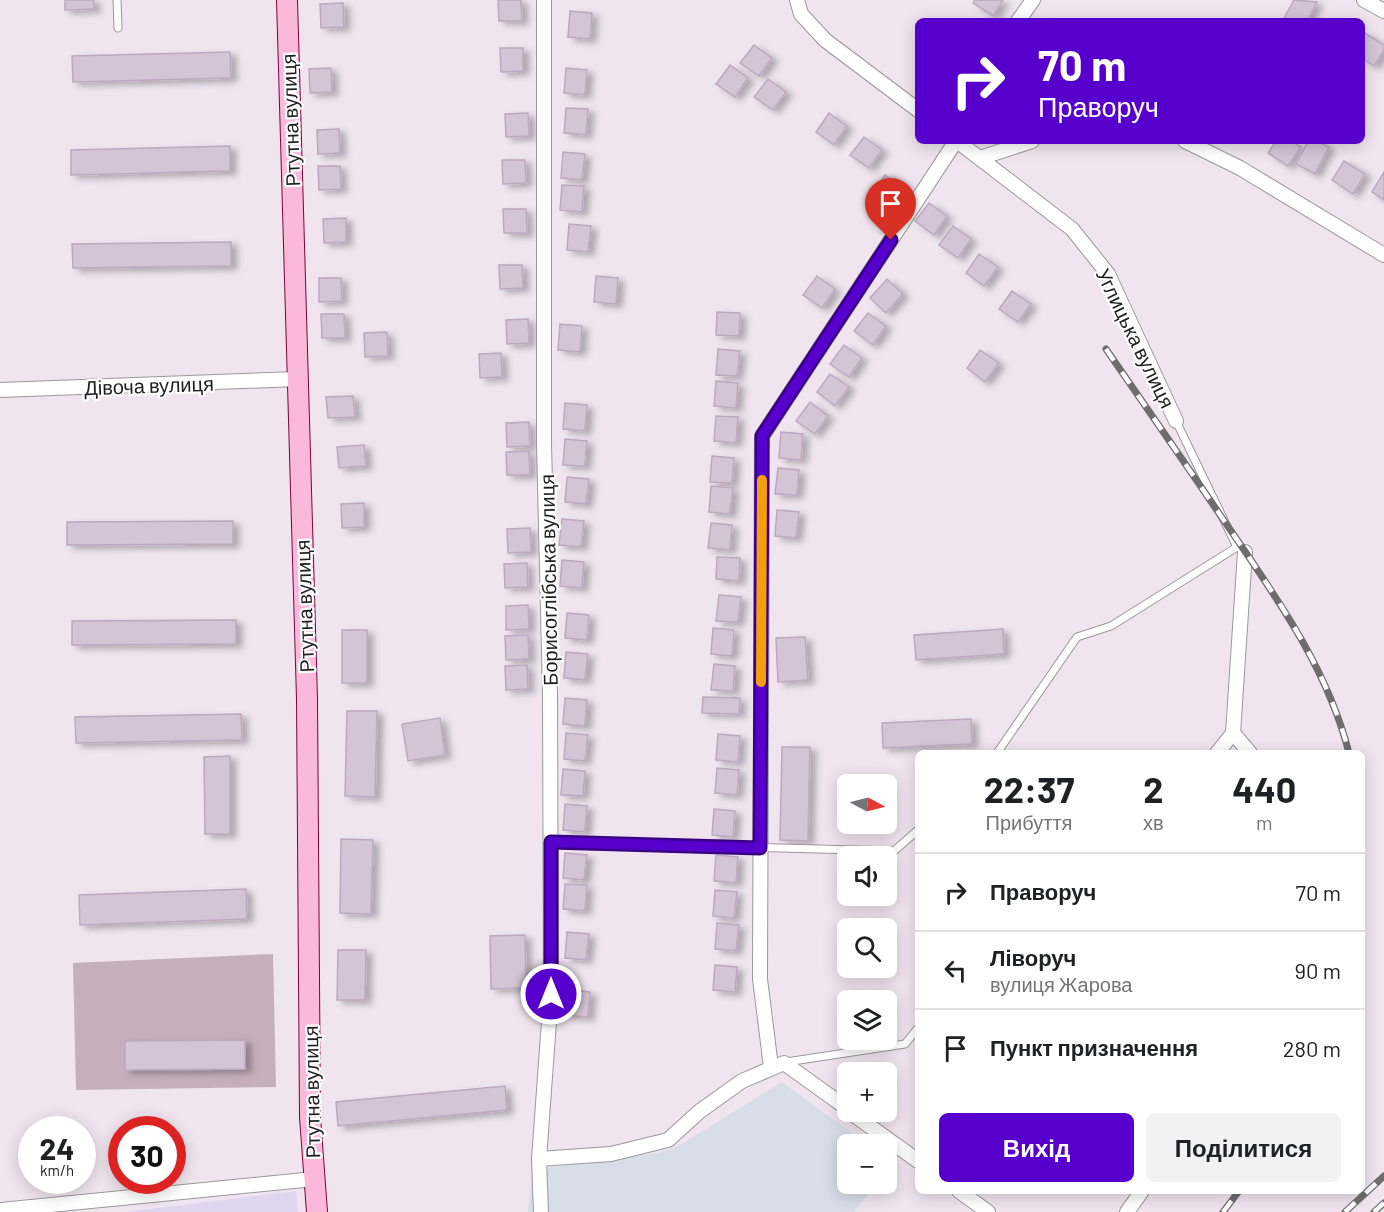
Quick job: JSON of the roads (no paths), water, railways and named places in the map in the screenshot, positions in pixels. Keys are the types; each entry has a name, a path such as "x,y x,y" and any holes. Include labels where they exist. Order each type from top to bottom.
{"main road":[{"name":"Ртутна вулиця","path":"287,0 307,699 310,1117 317,1212"}],"street":[{"name":"Борисоглібська вулиця","path":"542,1212 539,1159 551,994 550,695 544,443 544,0"},
{"path":"797,0 801,14 825,40 915,108"},
{"path":"1020,18 1033,0"},
{"path":"1364,0 1384,11"},
{"path":"837,1102 778,1065 760,979 762,436 954,144"},
{"name":"Углицька вулиця","path":"960,144 1072,229 1108,274 1176,421"},
{"path":"980,158 1023,144"},
{"path":"1191,144 1240,168 1384,255"},
{"name":"Дівоча вулиця","path":"0,390 298,379"},
{"path":"1219,750 1233,733 1245,552"},
{"path":"1233,733 1247,750"},
{"path":"539,1159 610,1154 668,1140 700,1111 742,1081 778,1065"},
{"path":"865,1122 915,1159"},
{"path":"0,1210 314,1179"},
{"path":"963,1194 988,1212"},
{"path":"1126,1212 1140,1194"}],"lane":[{"path":"117,0 118,28"},
{"path":"999,750 1077,637 1111,626 1237,547 1176,421"},
{"path":"551,842 894,851 915,833"},
{"path":"778,1065 905,1044 915,1032"}],"railway":[{"path":"1106,349 1264,579 1298,634 1328,691 1348,750"},
{"path":"1365,1194 1384,1176"},
{"path":"1223,1212 1237,1194"},
{"path":"1345,1212 1364,1194"},
{"path":"1374,1212 1384,1203"}]}
